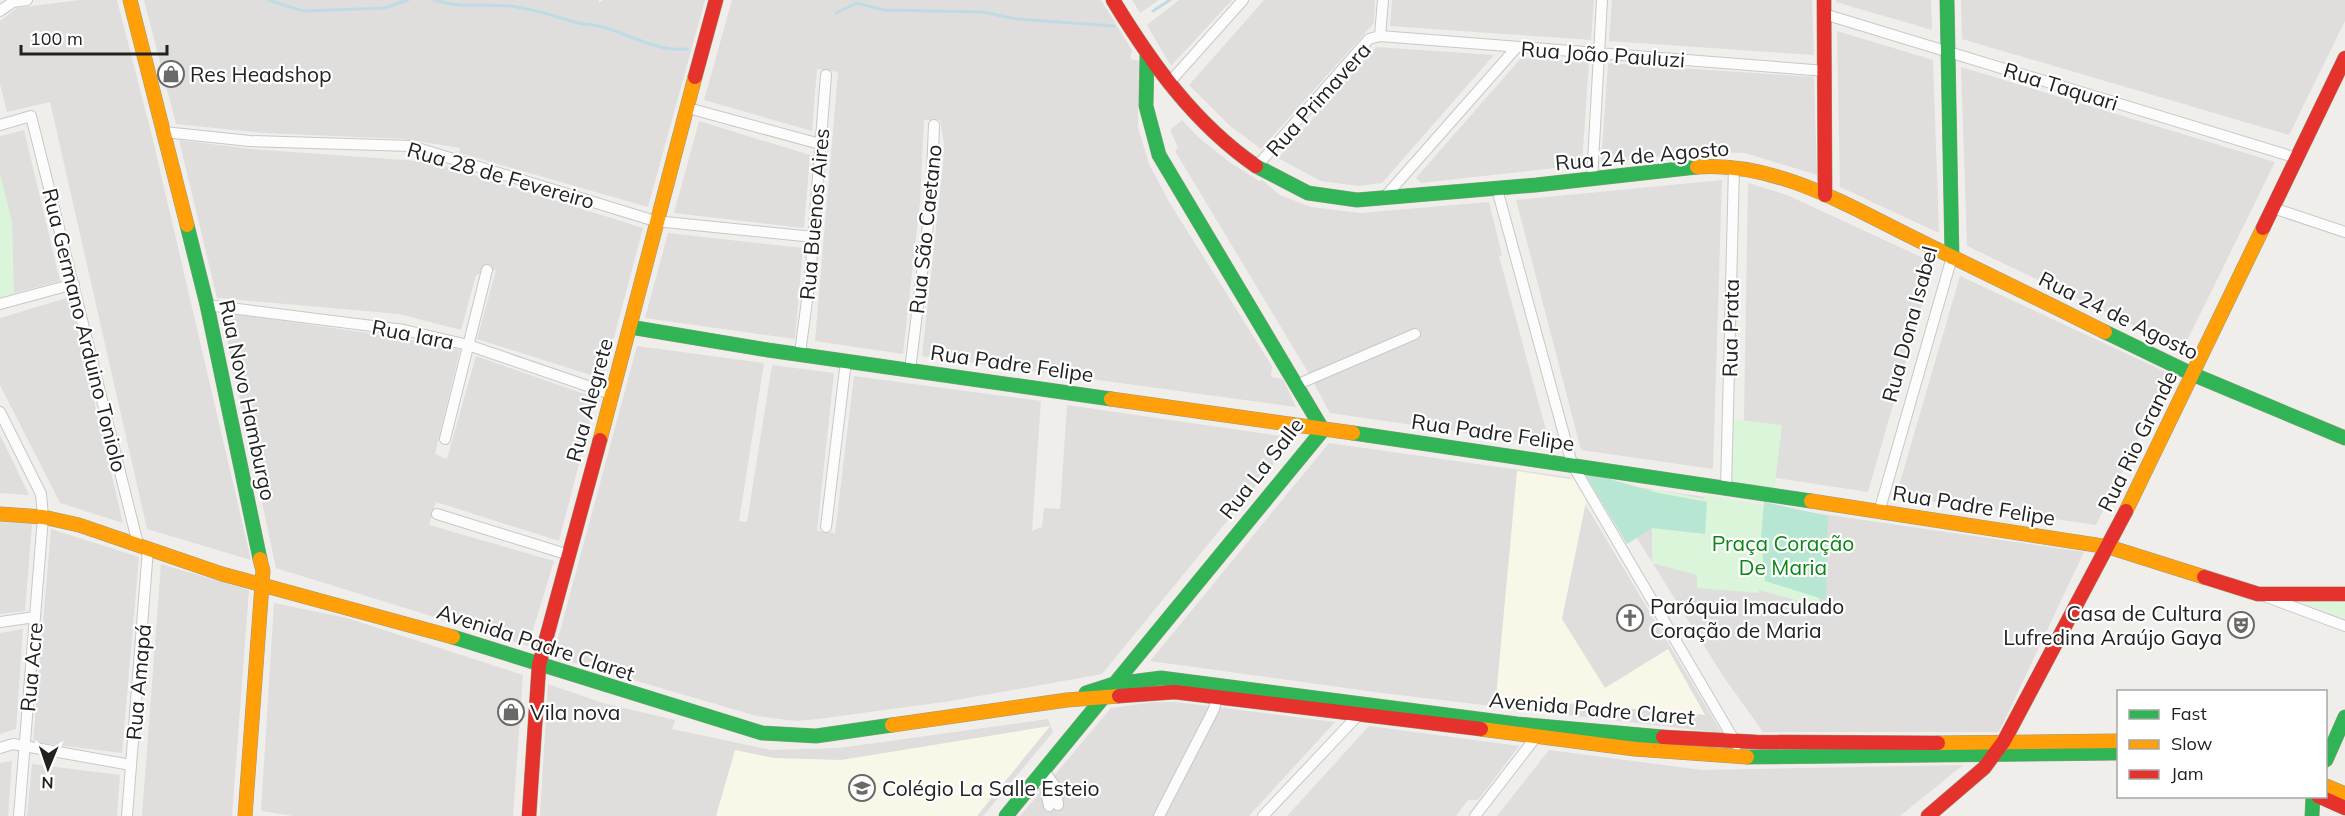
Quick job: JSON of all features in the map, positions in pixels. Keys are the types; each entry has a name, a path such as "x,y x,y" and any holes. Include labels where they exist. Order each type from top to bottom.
{"main road":[{"name":"Rua Novo Hamburgo","path":"130,0 207,305 263,572 245,816"},
{"name":"Rua Alegrete","path":"529,816 539,665 630,327 655,221 716,0"},
{"name":"Rua 24 de Agosto","path":"1113,0 1168,84 1208,128 1257,166 1293,187 1316,196 1340,200 1383,199 1592,180 1688,168 1734,167 1770,174 1826,195 2192,374 2345,438"},
{"name":"Rua Dona Isabel","path":"1947,0 1952,257"},
{"path":"1824,7 1826,195"},
{"name":"Rua La Salle","path":"1005,816 1323,430 1159,155 1151,134 1148,110 1144,72 1148,54"},
{"name":"Rua Rio Grande","path":"1928,816 1984,768 2000,747 2109,547 2297,158 2341,76 2345,58"},
{"path":"1148,110 1154,97 1168,84"},
{"name":"Rua Padre Felipe","path":"630,327 846,361 1572,464 2109,547 2258,594 2345,594"},
{"name":"Avenida Padre Claret","path":"0,513 44,517 143,546 222,574 428,629 736,728 793,737 846,733 1067,700 1154,692 1736,742 2000,747 2117,753"},
{"name":"Avenida Padre Claret","path":"1067,700 1114,684 1161,678 1356,711"},
{"name":"Avenida Padre Claret","path":"1392,712 1536,737 1635,749 1739,757 2117,741"},
{"path":"2327,756 2345,717"},
{"path":"2327,787 2345,794"},
{"path":"2312,816 2313,798"},
{"path":"2322,798 2345,808"}],"street":[{"path":"0,11 13,2 27,0"},
{"path":"1168,84 1243,0"},
{"name":"Rua Primavera","path":"1257,166 1369,39 1380,36 1383,0"},
{"path":"1592,180 1602,0"},
{"name":"Rua Taquari","path":"1824,7 1948,51 2297,158"},
{"name":"Rua João Pauluzi","path":"1380,36 1826,71"},
{"path":"1383,199 1516,48"},
{"name":"Rua Buenos Aires","path":"800,353 813,237 826,75"},
{"path":"688,108 820,144"},
{"name":"Rua Germano Arduino Toniolo","path":"0,125 31,116 143,546"},
{"name":"Rua São Caetano","path":"910,369 931,200 934,125"},
{"name":"Rua 28 de Fevereiro","path":"164,132 250,141 411,146 655,221 813,237"},
{"name":"Rua Prata","path":"1726,489 1734,167"},
{"path":"1497,189 1572,464 1736,742 1739,757"},
{"path":"2273,208 2345,232"},
{"name":"Rua Dona Isabel","path":"1879,512 1952,257"},
{"path":"445,439 487,270"},
{"path":"0,304 74,284"},
{"name":"Rua Iara","path":"207,305 404,330 468,345 612,394"},
{"path":"1296,385 1415,334"},
{"path":"826,526 846,361"},
{"name":"Rua Acre","path":"0,412 41,494 44,517 19,816"},
{"path":"437,514 569,555"},
{"name":"Rua Amapá","path":"127,816 143,546"},
{"path":"2258,594 2345,626"},
{"path":"0,622 35,617"},
{"path":"1159,816 1214,710 1217,697"},
{"path":"1263,816 1356,711"},
{"path":"1475,816 1536,737"},
{"path":"0,748 13,744 131,765"},
{"path":"1040,773 1056,788 1054,806"}],"shaded area":[{"path":"79,0 117,0 152,136 251,560 147,529 50,102 7,112 0,84 0,21 17,8"},
{"path":"144,0 599,0 599,3 603,0 705,0 648,207 459,153 460,148 404,139 263,133 176,124"},
{"path":"732,0 1101,0 1132,50 1130,59 1139,61 1142,104 1138,106 1138,127 1149,164 1169,202 1272,366 1271,377 1283,379 1296,407 922,356 943,165 944,144 940,120 924,120 920,202 903,354 815,341 838,72 817,69 812,131 704,100"},
{"path":"1132,0 1159,0 1140,13"},
{"path":"1179,0 1232,0 1171,66 1147,25"},
{"path":"1264,0 1375,0 1374,23 1261,149 1229,125 1189,85"},
{"path":"1392,0 1594,0 1591,40 1390,26"},
{"path":"1612,0 1812,0 1814,55 1609,41"},
{"path":"1836,0 1931,0 1932,30 1836,2"},
{"path":"1961,0 2345,0 2345,21 2289,135 1962,39"},
{"path":"1837,31 1933,60 1939,233 1840,187"},
{"path":"1376,47 1494,55 1382,183 1358,186 1321,181 1278,158"},
{"path":"1522,57 1589,62 1582,165 1421,183 1416,178"},
{"path":"1608,63 1814,77 1817,175 1745,153 1699,152 1601,163"},
{"path":"1961,67 2275,162 2183,349 1967,246"},
{"path":"1182,120 1198,137 1228,161 1259,181 1262,180 1280,195 1311,207 1360,213 1489,202 1502,255 1499,256 1550,445 1330,413 1313,382 1420,338 1417,330 1309,374 1175,151 1178,148 1170,130"},
{"path":"699,121 810,155 804,228 674,213"},
{"path":"24,130 60,281 0,297 0,136"},
{"path":"179,140 251,149 432,162 643,228 603,379 477,339 496,270 476,275 461,330 399,314 217,298"},
{"path":"1722,180 1713,469 1581,450 1516,200"},
{"path":"1748,183 1787,195 1934,263 1868,492 1743,473"},
{"path":"668,233 803,248 795,339 645,318"},
{"path":"1960,276 2170,374 2096,525 1896,496"},
{"path":"70,297 123,523 60,503 0,385 0,318"},
{"path":"221,312 403,338 460,350 435,454 447,459 476,356 596,398 559,541 436,502 429,525 554,561 528,646 276,568"},
{"path":"637,346 764,363 739,521 747,522 772,365 834,373 817,531 835,533 854,376 1041,401 1032,531 1042,527 1044,508 1060,509 1067,405 1295,438 1102,674 951,701 818,719 796,721 757,716 564,660 556,646"},
{"path":"0,435 3,441 29,495 0,493"},
{"path":"1329,443 1569,477 1722,733 1382,693 1150,661"},
{"path":"1517,471 1576,480 1587,497 1562,619 1605,688 1668,649 1705,715 1496,697"},
{"path":"1602,482 2084,552 1999,732 1763,732 1723,676"},
{"path":"0,522 32,524 25,611 0,614"},
{"path":"51,529 139,557 122,753 33,742"},
{"path":"161,564 249,590 232,816 142,816"},
{"path":"274,603 347,618 523,675 513,816 293,816 261,811"},
{"path":"23,629 16,729 0,734 0,633"},
{"path":"548,684 603,703 675,720 672,729 771,750 839,748 1048,719 1053,732 983,816 540,816"},
{"path":"1155,702 1176,702 1335,722 1249,816 1020,816 1111,708"},
{"name":"Colégio La Salle Esteio","path":"1050,726 977,816 716,816 735,750 774,758 841,760"},
{"path":"1369,726 1519,746 1478,800 1468,800 1456,816 1287,816"},
{"path":"1549,750 1702,770 1963,765 1900,816 1497,816"},
{"path":"12,761 8,816 0,816 0,763"},
{"path":"32,764 120,775 117,816 27,816"}],"green space":[{"path":"0,174 12,222 14,293 0,297"},
{"path":"1732,419 1782,425 1774,491 1729,486"},
{"path":"1583,471 1654,492 1707,502 1705,534 1652,528 1627,544"},
{"name":"Praça Coração De Maria","path":"1652,489 1704,499 1705,495 1765,505 1827,522 1818,606 1759,590 1759,593 1697,588 1697,575 1652,563"},
{"path":"1764,502 1828,516 1826,600 1765,581 1761,538"},
{"path":"2297,601 2345,603 2345,618"}],"waterway":[{"path":"268,0 303,11 385,8 408,0"},
{"path":"435,0 456,5 524,8 603,27 665,48 687,49"},
{"path":"1153,11 1170,0"},
{"path":"836,13 857,3 884,10 982,12 1017,19 1114,26"}],"traffic: fast":[{"path":"1947,0 1952,257"},
{"path":"1147,54 1146,106 1159,155 1323,430"},
{"path":"1256,166 1308,193 1357,200 1536,185 1697,167"},
{"path":"187,225 207,305 260,559"},
{"path":"630,327 768,350 1111,399"},
{"path":"2105,332 2192,374 2345,438"},
{"path":"1006,816 1323,430"},
{"path":"1353,433 1811,501"},
{"path":"453,637 762,733 816,736 892,725"},
{"path":"1086,693 1114,684 1161,678 1517,724 1663,737"},
{"path":"2327,758 2345,717"},
{"path":"1747,757 2117,753"},
{"path":"2312,816 2313,798"}],"traffic: slow":[{"path":"130,0 187,225"},
{"path":"600,440 695,77"},
{"path":"1697,167 1727,167 1757,172 1786,179 1815,190 2105,332"},
{"path":"2126,511 2263,228"},
{"path":"1111,399 1353,433"},
{"path":"1811,501 2109,547 2204,577"},
{"path":"0,514 43,517 79,525 222,574 453,637"},
{"path":"245,816 263,571 260,559"},
{"path":"892,725 1067,700 1119,696"},
{"path":"1481,729 1635,749 1747,757"},
{"path":"1938,743 2117,741"},
{"path":"2327,786 2345,794"}],"traffic: jam":[{"path":"695,77 716,0"},
{"path":"1113,0 1143,47 1176,91 1213,131 1256,166"},
{"path":"1824,0 1825,195"},
{"path":"2263,228 2345,58"},
{"path":"529,816 539,665 600,440"},
{"path":"1928,816 1984,768 2004,741 2126,511"},
{"path":"2204,577 2258,594 2345,594"},
{"path":"1119,696 1175,692 1481,729"},
{"path":"1663,737 1756,742 1938,743"},
{"path":"2322,798 2345,808"}],"place":[{"name":"Res Headshop","path":"171,74"},
{"name":"Paróquia Imaculado Coração de Maria","path":"1630,618"},
{"name":"Casa de Cultura Lufredina Araújo Gaya","path":"2241,625"},
{"name":"Vila nova","path":"511,712"},
{"name":"Colégio La Salle Esteio","path":"862,788"}]}
